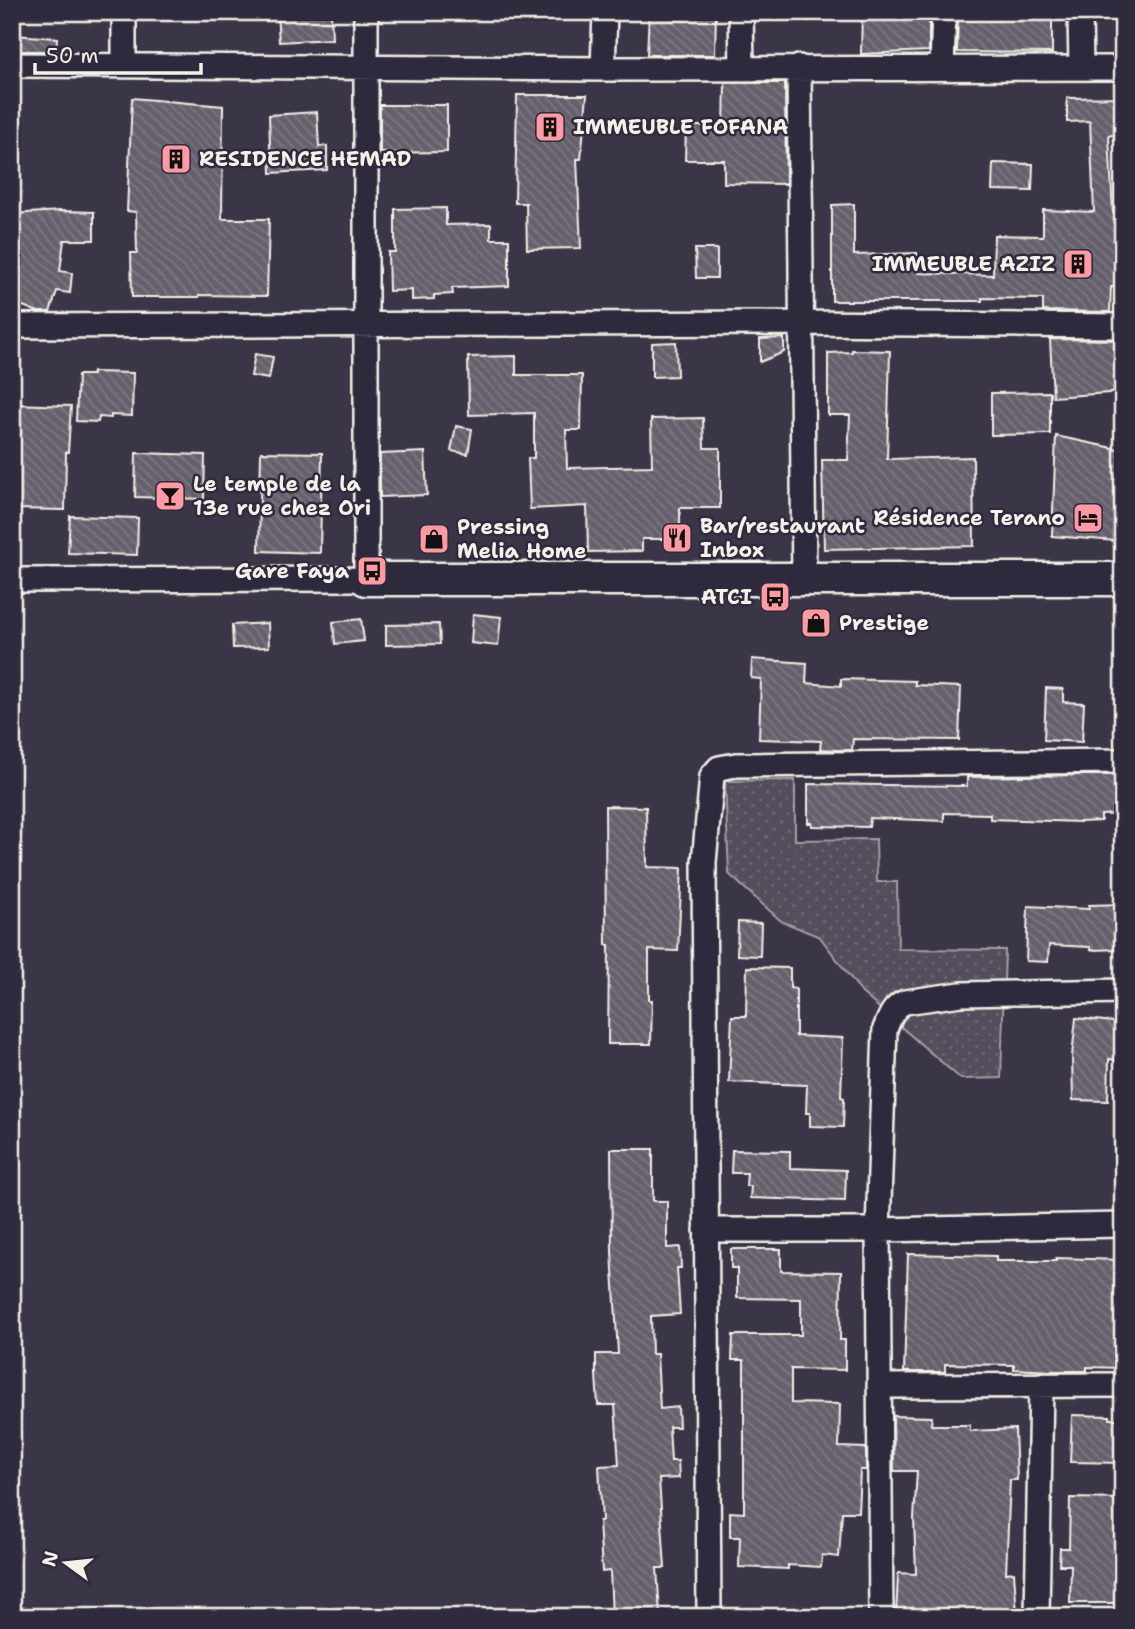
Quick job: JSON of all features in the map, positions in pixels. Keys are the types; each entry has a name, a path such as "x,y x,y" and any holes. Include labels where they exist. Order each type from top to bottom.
{"street":[{"path":"124,12 124,66"},
{"path":"366,12 366,579"},
{"path":"603,69 605,12"},
{"path":"741,12 742,69"},
{"path":"942,67 944,12"},
{"path":"1080,12 1081,68"},
{"path":"12,65 603,69 1123,68"},
{"path":"799,67 804,581"},
{"path":"12,326 801,323 1123,326"},
{"path":"12,579 1123,579"},
{"path":"709,1617 704,862 710,783 715,770 736,765 1123,761"},
{"path":"881,1617 878,1230 885,1029 898,1005 917,999 961,994 1123,991"},
{"path":"706,1230 1123,1226"},
{"path":"1037,1617 1041,1385"},
{"path":"879,1386 1123,1385"}],"shaded area":[{"path":"795,780 795,840 876,839 877,882 897,882 898,949 1005,950 1001,1078 961,1079 862,993 820,937 781,921 729,874 725,781"}],"building":[{"path":"277,12 331,12 332,39 279,42"},
{"path":"649,12 716,12 715,55 647,55"},
{"path":"862,12 929,12 929,51 861,54"},
{"path":"1052,12 1052,53 957,52 958,14"},
{"path":"12,35 57,38 56,51 12,51"},
{"path":"725,83 785,83 786,184 724,183 724,160 685,160 686,126 724,126"},
{"path":"517,95 587,95 581,159 577,159 581,248 527,249 526,203 515,203"},
{"path":"1123,97 1123,136 1109,135 1113,213 1123,215 1123,288 1111,287 1110,312 1043,311 1043,299 832,301 832,205 854,204 854,255 917,253 918,273 993,275 994,235 1043,236 1043,210 1094,212 1090,121 1067,122 1067,98"},
{"path":"132,98 223,106 222,219 269,219 267,296 132,297 131,253 137,253 136,212 127,211"},
{"path":"380,105 447,105 447,152 380,153"},
{"path":"317,112 319,147 327,146 327,170 271,173 269,115"},
{"path":"993,163 1033,164 1032,191 992,190"},
{"path":"446,208 446,225 491,224 491,239 509,239 509,286 452,288 453,294 434,295 434,299 412,300 412,290 389,291 388,252 395,252 395,209"},
{"path":"94,212 94,240 64,240 60,271 72,273 70,293 57,291 50,312 38,312 18,304 12,214"},
{"path":"695,249 717,249 717,278 696,278"},
{"path":"784,338 784,352 760,362 760,339"},
{"path":"1050,339 1123,340 1123,392 1053,397"},
{"path":"676,342 677,376 652,377 652,343"},
{"path":"852,350 890,351 887,459 973,457 974,546 824,549 822,460 848,460 850,415 828,415 828,353"},
{"path":"255,354 273,357 269,379 251,376"},
{"path":"516,356 516,375 582,375 581,430 566,430 567,468 652,466 651,419 703,418 704,448 720,448 720,508 680,508 680,539 642,539 642,551 588,552 587,506 530,509 528,458 534,458 534,413 469,415 468,357"},
{"path":"93,372 133,373 132,416 99,417 98,422 76,421 78,375 92,375"},
{"path":"1050,392 1050,434 991,435 991,393"},
{"path":"12,404 71,406 66,452 65,510 12,509"},
{"path":"456,426 472,429 468,454 451,451"},
{"path":"1056,436 1123,450 1123,522 1116,523 1116,541 1052,536"},
{"path":"261,452 322,453 320,553 259,551"},
{"path":"425,452 427,495 380,497 380,454"},
{"path":"136,453 205,455 204,499 135,497"},
{"path":"70,516 138,518 137,555 68,553"},
{"path":"473,614 501,617 498,646 471,643"},
{"path":"361,619 364,641 335,644 333,622"},
{"path":"268,623 269,647 233,648 232,625"},
{"path":"439,624 440,644 386,645 386,625"},
{"path":"752,659 807,663 806,683 841,686 841,679 915,681 915,685 961,687 959,740 853,739 852,750 836,750 820,749 821,741 759,739 761,679 751,678"},
{"path":"1046,688 1063,689 1063,702 1084,703 1082,742 1044,740"},
{"path":"1123,775 1123,814 1101,815 1101,821 1080,822 990,819 990,814 944,813 944,821 870,818 869,827 812,826 812,823 808,823 808,784 967,786 967,777"},
{"path":"605,806 646,807 647,867 682,868 678,951 649,950 651,1044 608,1044 609,945 606,945"},
{"path":"1123,904 1123,949 1091,950 1090,947 1049,945 1048,962 1026,961 1028,906 1089,909 1089,905"},
{"path":"738,922 761,923 760,956 737,955"},
{"path":"747,967 790,968 790,988 796,989 796,1036 843,1038 843,1127 810,1126 810,1113 806,1113 807,1085 729,1082 732,1016 746,1016"},
{"path":"1076,1018 1123,1023 1123,1061 1109,1059 1108,1101 1073,1100 1072,1056"},
{"path":"611,1149 653,1149 653,1201 667,1201 667,1248 680,1247 681,1268 677,1268 680,1314 651,1316 652,1354 657,1354 660,1409 678,1407 679,1427 669,1427 671,1461 678,1461 679,1478 659,1479 665,1568 657,1568 660,1614 612,1617 610,1571 602,1572 599,1466 619,1465 615,1405 598,1405 596,1375 596,1354 618,1354 612,1252"},
{"path":"732,1150 790,1151 790,1168 846,1170 845,1201 750,1198 751,1186 746,1186 747,1173 731,1173"},
{"path":"731,1249 781,1249 781,1271 841,1272 840,1340 845,1340 845,1370 791,1369 791,1403 840,1404 839,1447 866,1448 866,1470 860,1470 858,1512 842,1512 839,1557 822,1555 821,1567 739,1567 740,1537 730,1537 730,1512 744,1513 744,1360 732,1360 733,1335 801,1335 801,1299 737,1298 737,1268 731,1268"},
{"path":"908,1254 996,1256 996,1261 1056,1261 1056,1258 1123,1260 1123,1368 1087,1367 1087,1371 1051,1371 1014,1369 1014,1365 945,1364 945,1372 904,1372"},
{"path":"1072,1415 1123,1419 1123,1463 1070,1462"},
{"path":"893,1416 932,1417 931,1425 970,1425 970,1431 1015,1429 1017,1480 1010,1480 1006,1573 1014,1572 1017,1615 896,1617 898,1573 916,1574 914,1518 917,1471 894,1471"},
{"path":"1070,1498 1123,1499 1122,1531 1116,1531 1115,1603 1070,1603 1071,1565 1059,1565 1060,1548 1069,1548"}],"place":[{"name":"IMMEUBLE FOFANA","path":"550,127"},
{"name":"RESIDENCE HEMAD","path":"176,159"},
{"name":"IMMEUBLE AZIZ","path":"1078,264"},
{"name":"Le temple de la 13e rue chez Ori","path":"170,496"},
{"name":"Résidence Terano","path":"1088,518"},
{"name":"Bar/restaurant Inbox","path":"677,538"},
{"name":"Pressing Melia Home","path":"434,539"},
{"name":"Gare Faya","path":"372,571"},
{"name":"ATCI","path":"775,597"},
{"name":"Prestige","path":"816,623"}]}
